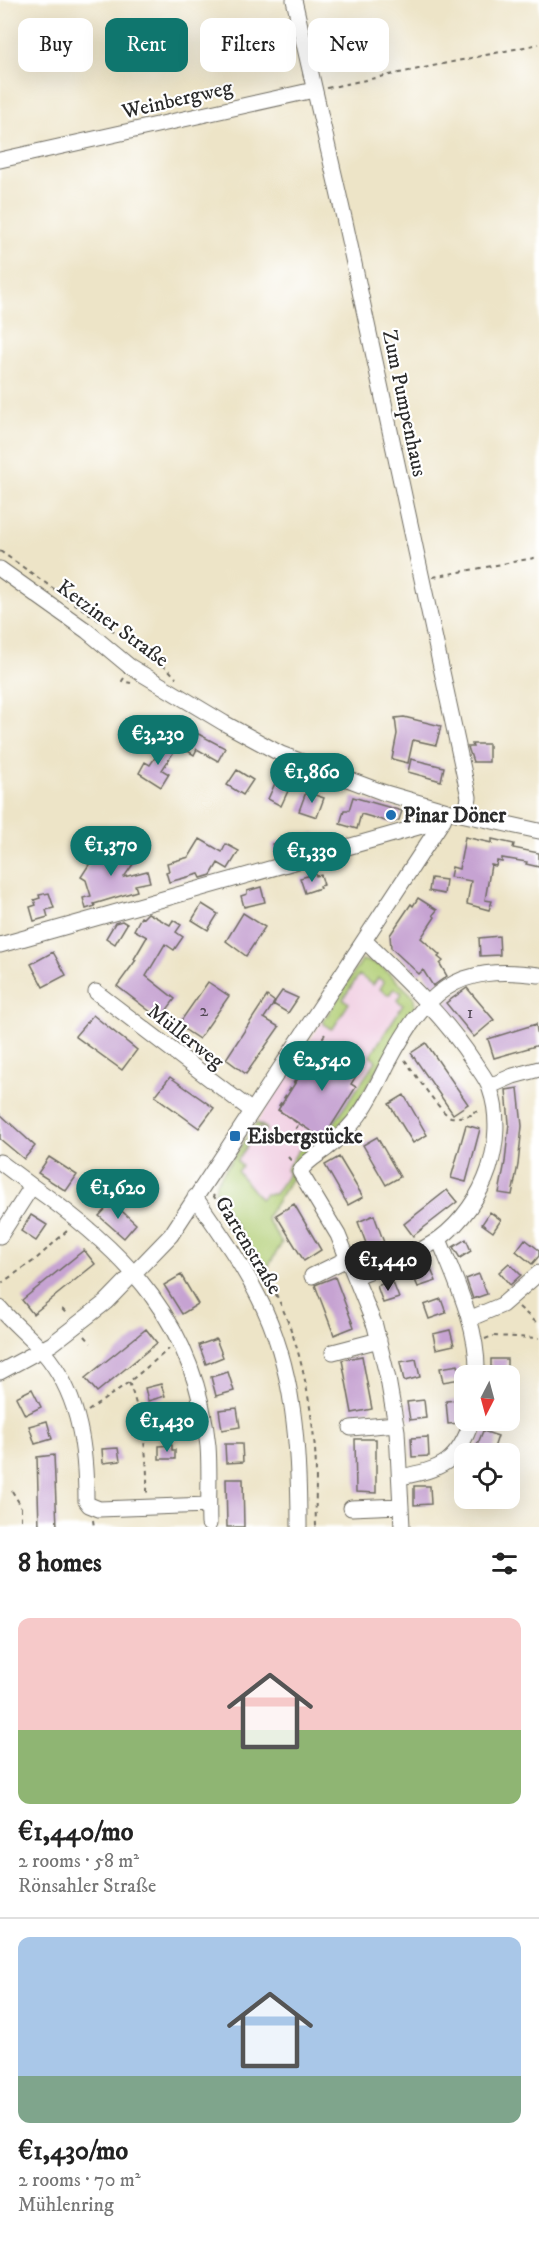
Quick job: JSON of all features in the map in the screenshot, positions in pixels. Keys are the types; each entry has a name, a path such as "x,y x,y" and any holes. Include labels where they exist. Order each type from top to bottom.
{"street":[{"name":"Zum Pumpenhaus","path":"294,0 469,797 466,815"},
{"name":"Weinbergweg","path":"0,160 314,90"},
{"name":"Ketziner Straße","path":"0,569 87,631 129,666 281,754 445,815 466,815 539,831"},
{"path":"0,1372 70,1331 106,1302 171,1235 445,815"},
{"path":"0,945 445,815"},
{"path":"357,1276 439,1239 463,1215 485,1181 496,1132 495,1110 490,1086 462,1043 428,1003 364,941"},
{"path":"402,1527 396,1424 379,1340 349,1258 338,1235 300,1172 305,1164 330,1146 354,1121 371,1098 397,1048 428,1003 439,992 469,976 500,971 539,975"},
{"name":"Müllerweg","path":"96,992 252,1111"},
{"path":"490,1086 539,1068"},
{"path":"0,1162 78,1219 135,1273 156,1300 179,1340 193,1376 204,1421 208,1446 209,1524"},
{"path":"0,1236 32,1186"},
{"name":"Gartenstraße","path":"195,1197 235,1254 260,1299 276,1339 289,1390 297,1443 299,1527"},
{"path":"439,1239 465,1304 474,1341 476,1365"},
{"path":"312,1276 349,1258"},
{"path":"469,1319 502,1305 539,1273"},
{"path":"0,1308 48,1359 63,1383 78,1417 84,1440 86,1501 89,1505 99,1509 208,1505"},
{"path":"333,1352 379,1340"},
{"path":"351,1428 396,1424"},
{"path":"400,1477 430,1471 453,1458 465,1442 468,1431"},
{"path":"351,1508 401,1506"}],"path":[{"path":"314,90 539,44"},
{"path":"0,551 168,669 177,679 178,687 174,692"},
{"path":"422,579 539,556"},
{"path":"290,1136 299,1124 277,1109 326,1034"},
{"path":"397,1048 441,1111 450,1117 495,1110"},
{"path":"0,1284 49,1249 78,1219"},
{"path":"510,1299 539,1325"},
{"path":"474,1341 493,1336 539,1338"},
{"path":"78,1417 129,1382 179,1340"},
{"path":"129,1382 144,1433 148,1459 147,1506"},
{"path":"12,1491 21,1506 21,1527"}],"shaded area":[{"path":"362,960 370,961 416,1003 357,1103 294,1169 271,1209 227,1168"}],"green space":[{"path":"362,960 380,965 414,997 415,1007 357,1103 325,1142 299,1167 266,1218 282,1243 266,1270 215,1194 216,1183 257,1123 266,1128 266,1131 260,1127 237,1161 242,1166 237,1171 260,1199 266,1194 275,1194 289,1173 286,1170 298,1151 323,1139 376,1061 370,1056 403,1005 397,1000 402,993 394,988 389,995 380,989 384,982 378,978 373,985 359,975 343,999 349,1003 334,1027 331,1029 324,1024 324,1020"}],"building":[{"path":"404,717 441,726 436,745 413,740 408,763 392,759 397,734 395,718"},
{"path":"187,728 225,748 218,761 197,749 194,755 176,744"},
{"path":"165,743 175,750 162,770 169,774 161,787 139,773 145,762 150,765"},
{"path":"472,744 489,744 489,762 473,762 468,747 473,747"},
{"path":"411,759 444,767 441,781 408,772"},
{"path":"237,770 253,780 243,795 227,785"},
{"path":"281,770 295,776 281,806 268,799"},
{"path":"306,792 324,798 317,817 299,811"},
{"path":"353,797 402,811 399,820 392,823 361,814 357,829 340,824 344,810 349,810"},
{"path":"315,833 319,845 276,857 272,844"},
{"path":"465,837 492,843 492,839 514,844 513,848 539,853 539,867 526,864 527,862 502,858 502,862 497,861 496,866 491,865 485,900 492,901 489,910 467,904 471,881 450,877 452,867 459,869"},
{"path":"200,839 222,852 226,844 239,851 228,869 218,863 211,875 201,878 199,874 169,882 166,872 169,871 167,863 189,857"},
{"path":"101,846 121,859 129,852 138,857 124,877 147,871 150,882 135,885 137,891 94,904 95,906 86,909 83,898 91,896 86,880 81,877"},
{"path":"315,874 316,876 321,875 324,885 305,893 300,878"},
{"path":"431,878 446,880 444,894 429,891"},
{"path":"261,887 265,902 244,907 241,896 247,894 247,891"},
{"path":"49,893 54,908 46,910 48,917 34,921 30,907 36,905 34,900 40,898 39,895"},
{"path":"418,898 437,910 421,938 440,955 438,957 443,961 440,964 447,976 433,986 423,970 419,974 391,948 390,935 411,904 413,906"},
{"path":"202,904 218,914 208,930 192,920"},
{"path":"148,913 170,925 173,920 181,925 176,932 183,937 174,950 165,944 146,976 175,999 160,1019 117,986 136,960 134,959 147,937 134,930 141,917 143,918"},
{"path":"243,913 265,927 246,956 226,941"},
{"path":"122,921 127,924 115,944 106,938 115,923"},
{"path":"499,936 500,955 480,956 479,938"},
{"path":"53,952 66,975 43,987 31,964"},
{"path":"208,982 229,996 199,1039 178,1025"},
{"path":"467,988 494,1020 474,1037 446,1003"},
{"path":"282,991 298,998 288,1013 273,1004"},
{"path":"267,996 275,1002 264,1018 279,1027 246,1074 226,1059"},
{"path":"93,1015 137,1050 122,1070 75,1036"},
{"path":"536,1024 539,1045 494,1058 488,1039"},
{"path":"426,1043 468,1104 453,1114 411,1053"},
{"path":"343,1049 364,1063 351,1084 356,1087 323,1139 278,1110 316,1050 335,1061"},
{"path":"170,1077 214,1108 199,1128 155,1096"},
{"path":"518,1088 522,1126 512,1195 499,1193 509,1123 506,1090"},
{"path":"404,1095 427,1135 413,1143 389,1104"},
{"path":"0,1114 35,1146 24,1159 0,1139"},
{"path":"466,1125 480,1129 466,1182 451,1178"},
{"path":"377,1137 400,1177 386,1185 363,1145"},
{"path":"49,1157 77,1175 66,1191 38,1173"},
{"path":"339,1157 363,1197 348,1205 325,1165"},
{"path":"447,1190 457,1202 413,1236 404,1224"},
{"path":"112,1202 136,1224 124,1238 99,1216"},
{"path":"294,1204 321,1250 304,1261 276,1215"},
{"path":"490,1212 501,1220 493,1232 482,1224"},
{"path":"31,1215 47,1225 36,1241 21,1231"},
{"path":"374,1215 386,1248 370,1254 358,1222"},
{"path":"466,1239 471,1251 460,1258 453,1247"},
{"path":"525,1239 539,1250 539,1256 532,1264 516,1251"},
{"path":"84,1250 95,1264 33,1314 22,1300"},
{"path":"509,1263 521,1275 510,1285 499,1272"},
{"path":"430,1267 436,1281 418,1287 412,1273"},
{"path":"479,1274 487,1294 473,1299 466,1279"},
{"path":"181,1275 198,1304 182,1314 164,1285"},
{"path":"335,1277 354,1327 334,1335 315,1285"},
{"path":"392,1280 399,1298 383,1303 377,1286"},
{"path":"441,1299 446,1313 429,1319 424,1305"},
{"path":"146,1329 157,1343 97,1392 85,1378"},
{"path":"450,1330 454,1345 436,1349 433,1334"},
{"path":"216,1339 223,1357 206,1364 199,1345"},
{"path":"362,1356 372,1409 352,1413 342,1360"},
{"path":"416,1359 420,1377 404,1381 400,1362"},
{"path":"491,1359 507,1359 507,1365 491,1365"},
{"path":"454,1366 454,1380 443,1382 440,1368"},
{"path":"228,1372 234,1391 216,1396 211,1377"},
{"path":"161,1384 165,1396 148,1401 145,1388"},
{"path":"32,1389 41,1407 25,1415 16,1397"},
{"path":"424,1400 426,1418 410,1420 407,1402"},
{"path":"454,1400 454,1424 448,1424 446,1401"},
{"path":"237,1408 240,1427 222,1430 219,1410"},
{"path":"170,1413 173,1426 156,1429 153,1417"},
{"path":"47,1421 52,1439 35,1444 29,1426"},
{"path":"483,1431 498,1436 496,1443 478,1443"},
{"path":"428,1437 429,1456 412,1457 411,1438"},
{"path":"355,1439 376,1439 376,1493 356,1492"},
{"path":"225,1444 242,1444 243,1462 226,1463"},
{"path":"172,1445 172,1450 175,1450 175,1459 159,1459 159,1446"},
{"path":"118,1448 120,1461 103,1463 102,1449"},
{"path":"54,1455 57,1527 39,1527 37,1457"},
{"path":"226,1479 243,1479 244,1527 227,1527"},
{"path":"414,1486 430,1486 431,1504 414,1505"}],"place":[{"name":"Pinar Döner","path":"391,815"},
{"name":"Eisbergstücke","path":"235,1136"}]}
